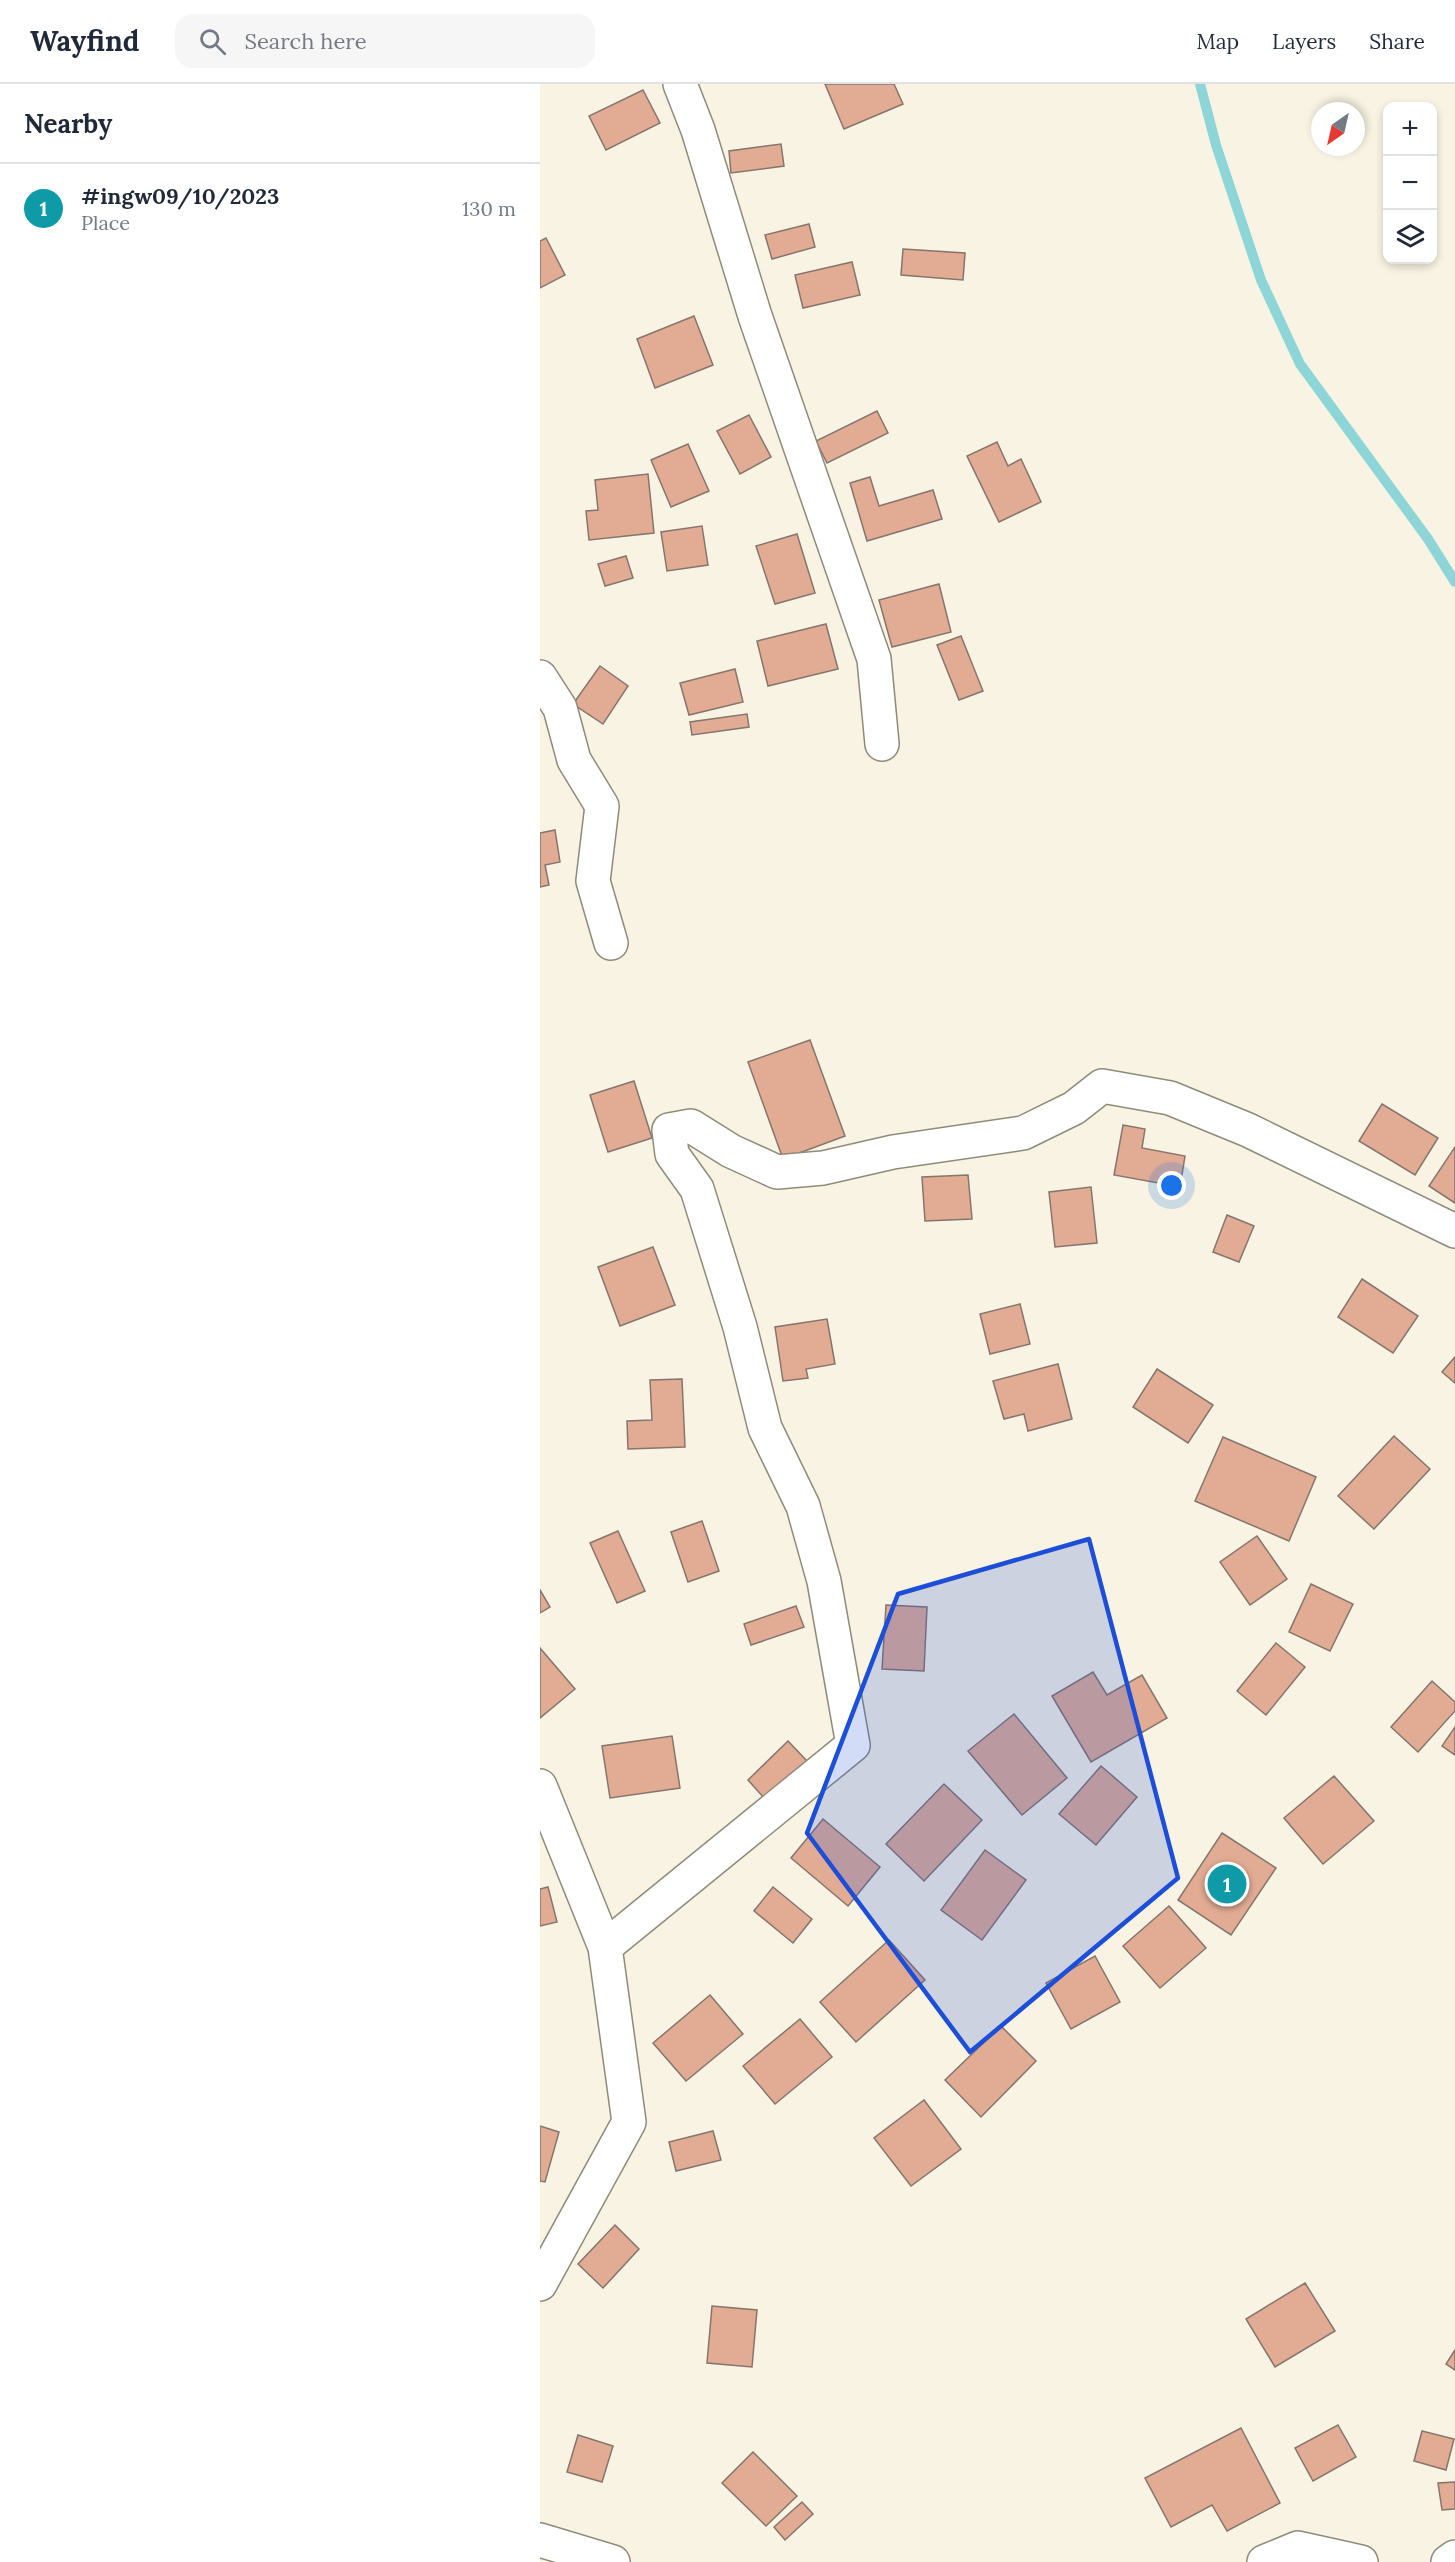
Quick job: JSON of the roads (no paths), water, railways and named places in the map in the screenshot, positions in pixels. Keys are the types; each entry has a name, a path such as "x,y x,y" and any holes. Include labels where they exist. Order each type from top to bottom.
{"street":[{"path":"680,84 698,130 754,316 874,659 882,744"},
{"path":"540,677 560,708 574,760 602,806 593,881 611,943"},
{"path":"605,1947 853,1745 824,1581 803,1506 765,1428 740,1327 697,1190 672,1154 669,1130 691,1126 731,1151 777,1172 823,1168 893,1152 1023,1133 1074,1108 1102,1086 1170,1098 1248,1130 1455,1231"},
{"path":"540,1786 605,1947 629,2122 540,2284"},
{"path":"540,2540 613,2562"},
{"path":"1264,2562 1298,2548 1360,2562"},
{"path":"1448,2562 1455,2557"}],"waterway":[{"path":"1200,84 1216,145 1261,280 1300,364 1428,539 1455,582"}],"place":[{"name":"#ingw09/10/2023","path":"1227,1884"}]}
